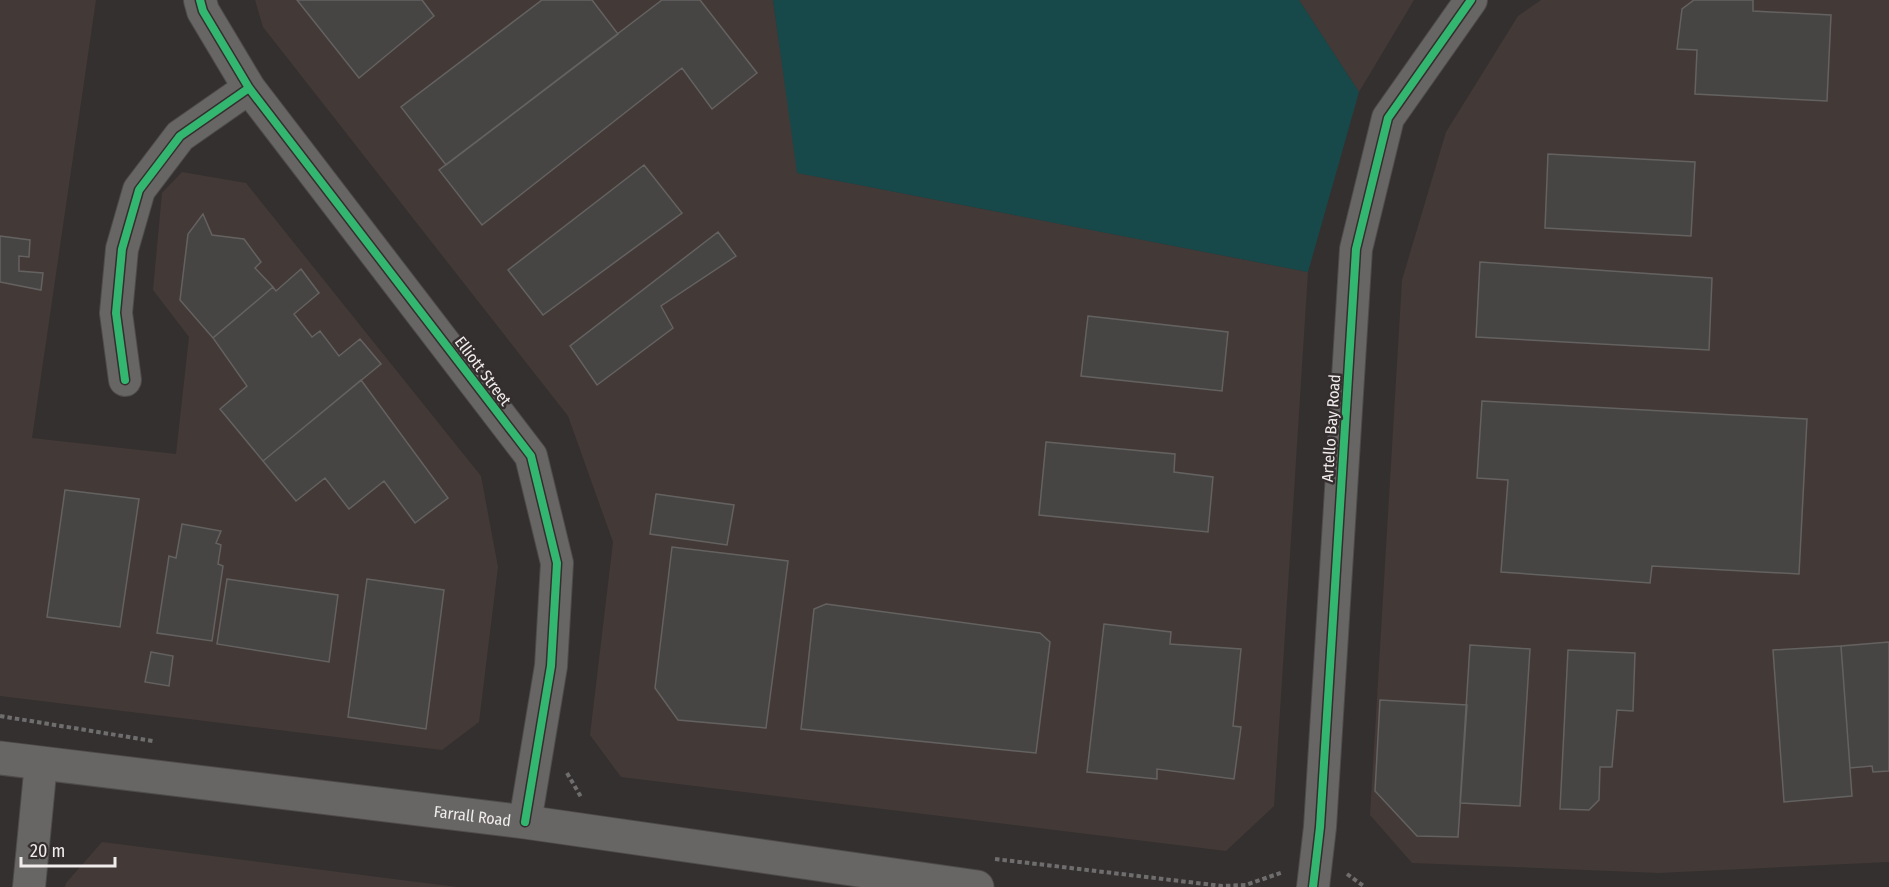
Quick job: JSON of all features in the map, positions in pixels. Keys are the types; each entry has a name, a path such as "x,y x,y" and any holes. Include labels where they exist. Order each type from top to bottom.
{"main road":[{"name":"Farrall Road","path":"0,758 525,822 982,872"}],"street":[{"name":"Elliott Street","path":"200,0 203,11 249,88 531,456 557,563 551,666 525,822"},
{"name":"Artello Bay Road","path":"1314,880 1320,827 1356,249 1388,118 1471,0"},
{"path":"125,380 116,314 122,249 139,190 180,136 249,88"},
{"path":"29,887 41,764"}],"path":[{"path":"565,767 567,777 583,800"},
{"path":"982,872 1222,886 1246,885 1279,872 1314,880 1351,874 1365,887"}],"shaded area":[{"path":"0,0 96,0 32,438 176,454 189,337 153,290 162,193 182,172 246,183 481,476 498,567 479,722 442,750 0,696"},
{"path":"255,0 773,0 798,173 1308,272 1274,806 1226,851 621,777 590,735 613,542 568,416 263,27"},
{"path":"1299,0 1414,0 1359,92"},
{"path":"1541,0 1889,0 1889,862 1659,873 1412,863 1370,815 1402,280 1446,132 1518,16"},
{"path":"102,842 457,887 65,887"}],"water":[{"path":"773,0 1299,0 1359,92 1308,272 797,173"}],"building":[{"path":"297,0 422,0 434,16 359,78"},
{"path":"542,0 592,0 618,34 446,165 401,107"},
{"path":"662,0 700,0 757,73 712,109 682,68 482,225 439,170"},
{"path":"1694,0 1753,0 1753,11 1831,15 1827,101 1695,94 1697,50 1677,49 1682,9"},
{"path":"1548,154 1695,162 1691,236 1545,228"},
{"path":"644,165 682,213 543,315 508,270"},
{"path":"203,214 212,235 244,239 261,262 255,268 273,287 213,338 180,300 188,234"},
{"path":"718,232 736,256 661,306 673,328 597,385 570,346"},
{"path":"0,236 30,240 29,257 19,256 19,271 43,273 41,290 0,282"},
{"path":"1480,262 1712,278 1709,350 1476,337"},
{"path":"301,269 319,293 294,314 312,337 320,331 339,356 360,339 381,364 263,461 220,409 247,386 213,338 273,287 276,291"},
{"path":"1088,316 1228,332 1222,391 1081,376"},
{"path":"361,380 448,498 415,523 384,481 349,509 325,478 296,501 263,461"},
{"path":"1482,401 1807,419 1799,574 1652,566 1650,583 1501,572 1508,480 1477,478"},
{"path":"1046,442 1175,454 1174,472 1213,477 1208,532 1039,515"},
{"path":"65,490 139,499 120,627 47,617"},
{"path":"656,494 734,505 727,545 650,534"},
{"path":"182,524 221,531 216,543 221,545 218,564 223,566 212,641 157,633 169,556 176,558"},
{"path":"672,547 788,561 766,728 678,720 655,688"},
{"path":"227,579 338,595 329,662 217,644"},
{"path":"367,579 444,590 426,729 348,717"},
{"path":"826,604 1040,633 1050,642 1036,753 801,729 814,609"},
{"path":"1104,624 1171,632 1170,644 1241,649 1233,726 1241,727 1234,779 1157,769 1157,779 1087,772"},
{"path":"1889,642 1889,771 1873,772 1872,766 1850,768 1841,646"},
{"path":"1470,645 1530,649 1520,806 1460,803"},
{"path":"1841,646 1852,796 1784,802 1773,650"},
{"path":"1568,650 1635,653 1633,711 1617,710 1612,767 1600,767 1599,800 1589,810 1560,809"},
{"path":"151,652 173,656 169,686 145,682"},
{"path":"1380,700 1467,705 1458,837 1417,836 1375,791"}],"cycle path":[{"path":"200,0 203,11 249,88 531,456 557,563 551,666 525,822"},
{"path":"1313,887 1320,827 1356,249 1388,118 1471,0"},
{"path":"125,380 116,313 122,249 139,190 180,136 249,88"}]}
